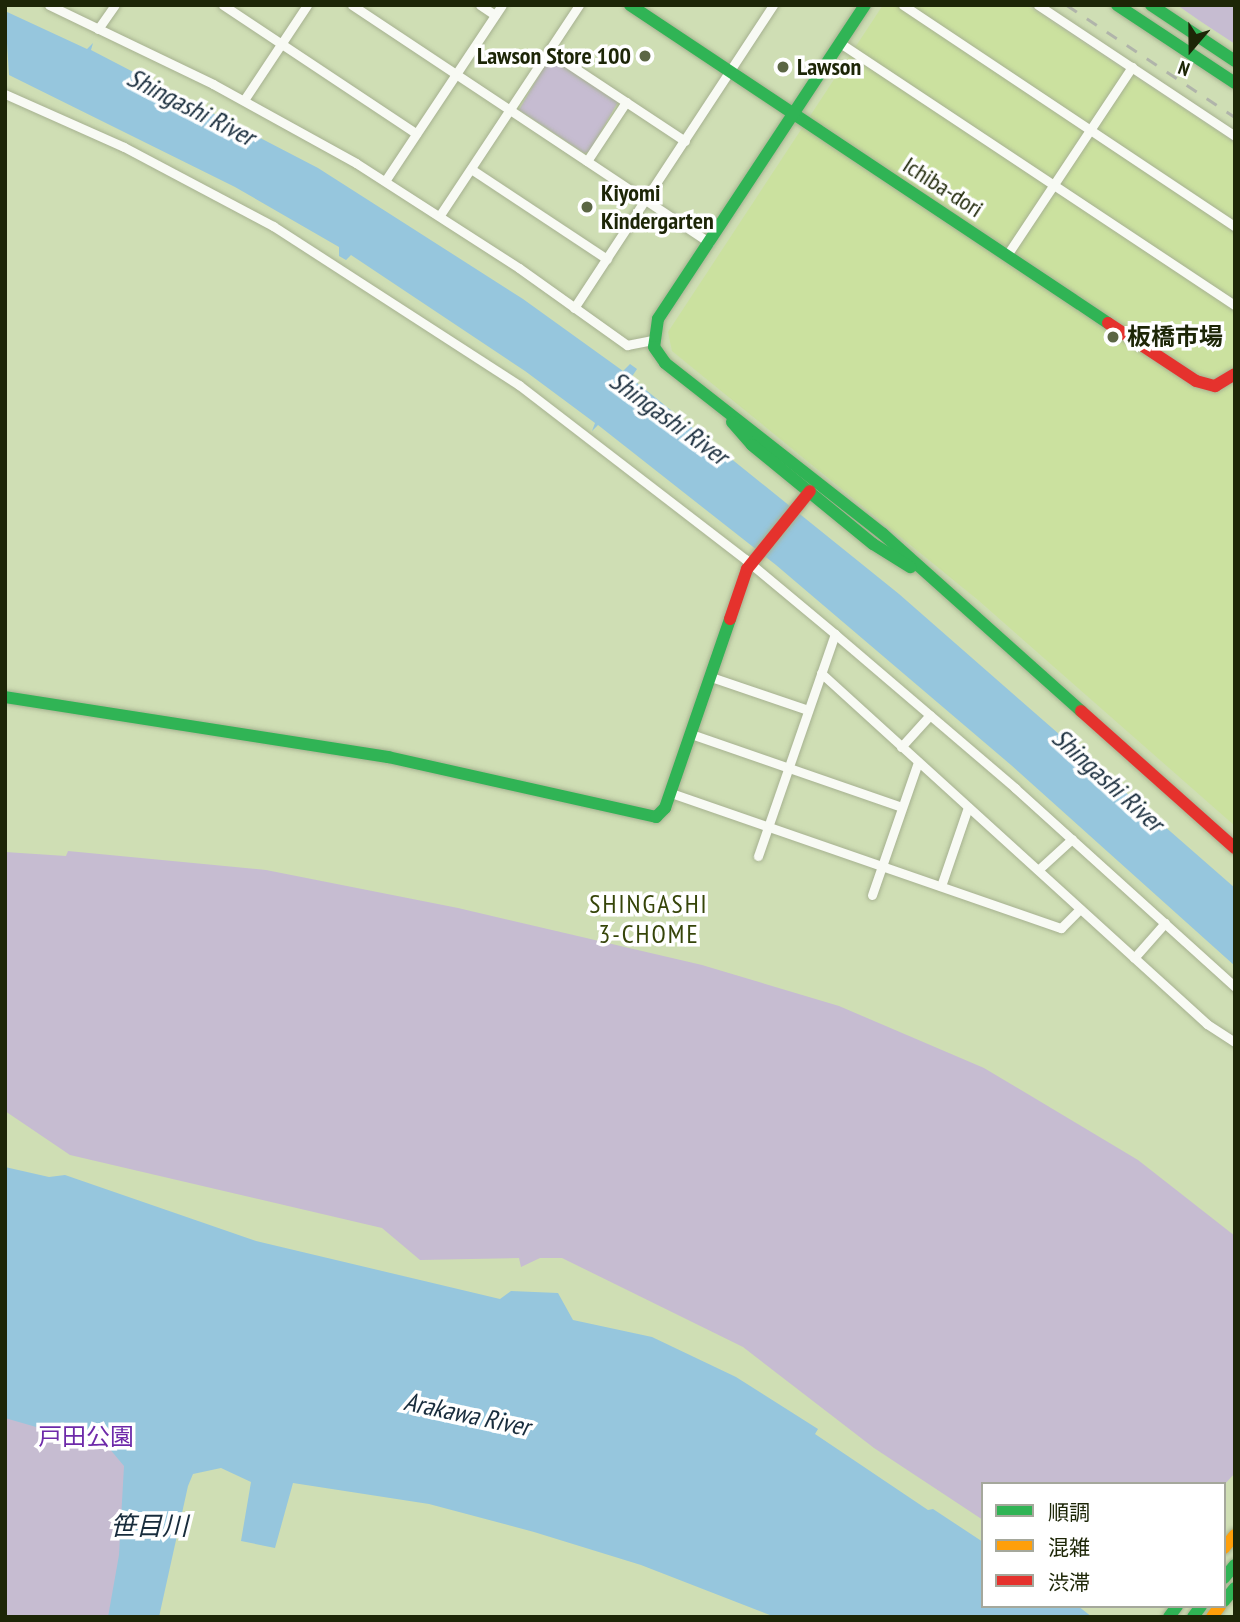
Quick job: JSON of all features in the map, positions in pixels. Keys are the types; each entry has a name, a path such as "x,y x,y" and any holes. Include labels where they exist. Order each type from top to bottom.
{"main road":[{"name":"Ichiba-dori","path":"630,5 1203,384 1220,385 1235,374"},
{"path":"865,5 658,319 653,340 665,363 940,586 1235,848"},
{"path":"1118,5 1235,83"},
{"path":"1152,5 1235,61"},
{"path":"709,396 752,445 808,494 873,544 940,586"},
{"path":"5,698 388,757 650,817 664,810 671,793 751,563 808,494"}],"street":[{"path":"49,5 244,100 385,181 440,215 627,345 653,340"},
{"path":"99,29 115,5"},
{"path":"223,5 416,133"},
{"path":"244,100 307,5"},
{"path":"352,5 709,242"},
{"path":"480,5 495,15"},
{"path":"385,181 502,5"},
{"path":"440,215 579,5"},
{"path":"574,308 773,5"},
{"path":"903,5 1235,226"},
{"path":"1038,5 1235,135"},
{"path":"840,43 1235,305"},
{"path":"549,51 685,141"},
{"path":"1007,255 1132,67"},
{"path":"5,94 135,153 338,265 519,385 751,563 1072,839 1235,987"},
{"path":"587,161 626,102"},
{"path":"471,169 607,259"},
{"path":"758,856 835,634"},
{"path":"821,673 1207,1024 1235,1042"},
{"path":"710,677 808,710"},
{"path":"901,747 930,715"},
{"path":"691,733 902,807"},
{"path":"872,895 918,762"},
{"path":"671,793 1061,928 1080,909"},
{"path":"941,886 968,807"},
{"path":"1038,870 1072,839"},
{"path":"1133,958 1165,923"}],"shaded area":[{"path":"883,5 1026,5 1235,143 1235,826 978,600 672,351 668,332"}],"green space":[{"path":"1177,5 1235,5 1235,44 1200,21"},
{"path":"554,59 618,102 589,152 584,153 519,110 548,60"},
{"path":"68,851 266,870 458,908 702,965 839,1006 984,1068 1138,1160 1235,1236 1235,1473 1226,1483 981,1482 981,1519 874,1448 743,1347 562,1258 540,1258 521,1267 519,1258 420,1260 382,1228 70,1155 5,1111 5,852 66,856"},
{"name":"戸田公園","path":"5,1324 184,1383 123,1617 5,1617"}],"water":[{"name":"Shingashi River","path":"5,11 87,49 93,43 91,50 318,168 523,299 623,371 630,364 637,369 631,378 899,594 1235,888 1235,966 1011,765 776,565 598,425 592,431 595,423 525,371 351,255 346,260 339,256 339,247 235,187 9,75"},
{"path":"5,1167 49,1177 65,1175 256,1241 500,1299 511,1291 558,1293 573,1320 652,1337 736,1377 818,1429 815,1434 928,1510 933,1509 981,1541 981,1608 1081,1608 1092,1617 775,1617 641,1565 534,1532 429,1504 293,1483 275,1548 241,1541 251,1482 221,1468 193,1474 188,1486 159,1617 108,1617 119,1555 124,1466 109,1448 5,1418"}],"railway":[{"path":"1067,5 1235,117"}],"traffic: fast":[{"path":"630,5 1108,323"},
{"path":"865,5 658,319 654,347 665,363 883,534 1081,711"},
{"path":"1117,5 1235,83"},
{"path":"1151,5 1235,61"},
{"path":"732,422 752,445 873,544 910,567"},
{"path":"5,697 388,757 656,817 665,808 730,619"},
{"path":"1226,1576 1235,1565"},
{"path":"1226,1599 1235,1588"},
{"path":"1169,1617 1176,1608"},
{"path":"1193,1617 1200,1608"}],"traffic: slow":[{"path":"1226,1546 1235,1535"},
{"path":"1212,1617 1219,1608"}],"traffic: jam":[{"path":"1108,323 1196,381 1215,386 1235,374"},
{"path":"730,619 747,569 810,491"},
{"path":"1081,711 1235,848"}],"place":[{"name":"Lawson Store 100","path":"645,56"},
{"name":"Lawson","path":"783,67"},
{"name":"Kiyomi Kindergarten","path":"587,207"},
{"name":"板橋市場","path":"1113,337"}],"district":[{"name":"SHINGASHI 3-CHOME","path":"649,919"}],"water label":[{"name":"Arakawa River","path":"467,1414"},
{"name":"笹目川","path":"149,1526"}]}
